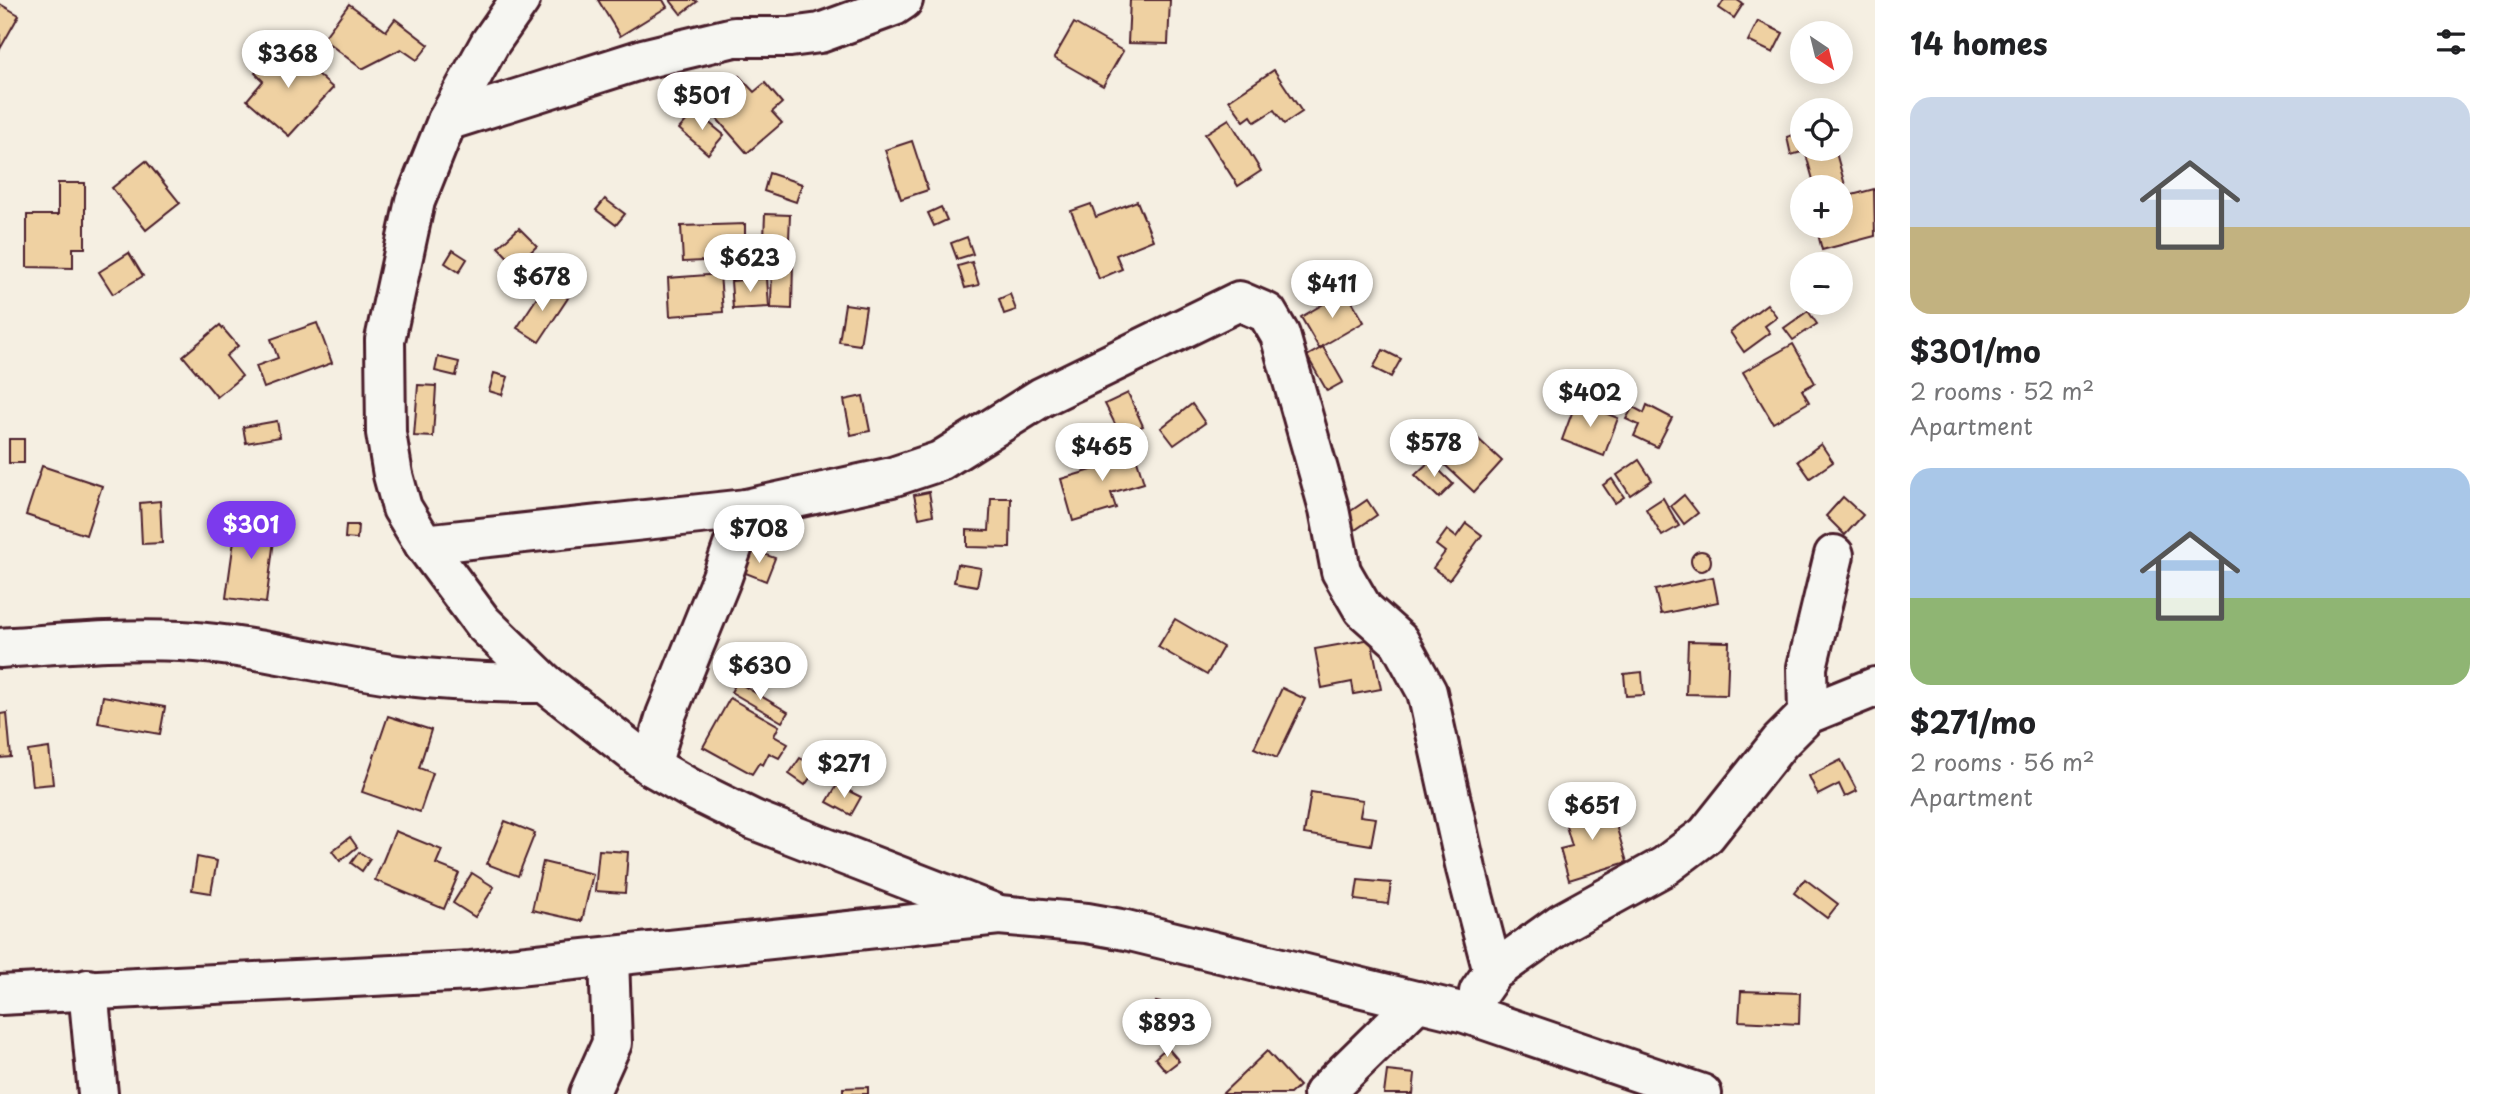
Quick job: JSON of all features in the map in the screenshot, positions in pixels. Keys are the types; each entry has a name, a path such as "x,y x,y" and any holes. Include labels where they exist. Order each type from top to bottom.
{"street":[{"path":"520,0 490,43 447,121 415,201 385,340 386,433 402,508 424,544 482,622 545,683 651,766 754,820 999,915"},
{"path":"447,121 643,59 734,37 790,37 820,33 903,0"},
{"path":"424,544 746,509 892,477 940,461 1042,397 1239,302 1267,313 1280,335 1329,509 1340,571 1363,609 1399,641 1427,692 1466,869 1493,972"},
{"path":"651,766 666,715 722,577 746,509"},
{"path":"1808,714 1807,667 1834,555"},
{"path":"0,648 84,642 181,641 292,656 396,675 486,682 545,683"},
{"path":"1465,1013 1493,972 1563,922 1665,866 1706,835 1780,742 1808,714 1875,687"},
{"path":"0,995 471,971 999,915 1087,923 1126,930 1418,1001 1465,1013 1702,1094"},
{"path":"608,957 612,1043 623,1094"},
{"path":"88,989 98,1094"},
{"path":"1323,1094 1418,1001"},
{"path":"589,1094 612,1043"}],"building":[{"path":"598,0 663,0 667,7 620,36"},
{"path":"670,0 695,0 697,2 681,14"},
{"path":"1130,0 1170,0 1168,44 1128,43"},
{"path":"1724,0 1737,0 1743,4 1734,18 1719,8"},
{"path":"0,4 19,15 0,49"},
{"path":"349,4 386,31 395,19 429,45 417,60 401,49 362,69 323,39"},
{"path":"1758,21 1783,33 1773,53 1748,41"},
{"path":"1074,23 1123,51 1103,86 1054,58"},
{"path":"282,43 333,88 289,136 247,100 263,81 255,73"},
{"path":"1274,70 1302,112 1284,124 1274,110 1255,122 1251,116 1244,121 1229,100"},
{"path":"739,76 754,92 765,83 782,103 772,112 782,123 747,153 705,105"},
{"path":"695,111 724,135 708,154 679,129"},
{"path":"1229,119 1261,171 1238,186 1205,134"},
{"path":"912,141 928,190 901,199 885,150"},
{"path":"146,161 180,203 146,230 112,188"},
{"path":"1808,161 1838,161 1842,175 1812,175"},
{"path":"769,173 802,184 796,202 764,191"},
{"path":"58,183 85,183 85,248 73,248 73,268 27,267 27,215 58,215"},
{"path":"1874,189 1875,236 1822,250 1819,238 1853,238 1853,195"},
{"path":"605,199 625,214 616,225 596,210"},
{"path":"1137,201 1153,240 1116,255 1122,269 1099,279 1071,211 1091,204 1096,217"},
{"path":"941,207 947,220 934,226 928,213"},
{"path":"765,214 790,215 789,239 764,239"},
{"path":"745,224 745,259 683,262 681,226"},
{"path":"519,228 537,246 516,266 498,247"},
{"path":"967,237 973,254 957,259 951,243"},
{"path":"453,250 467,259 459,272 445,263"},
{"path":"129,253 143,276 113,294 99,272"},
{"path":"772,261 793,261 792,309 771,308"},
{"path":"972,262 979,285 965,288 958,266"},
{"path":"720,274 723,312 670,316 668,278"},
{"path":"767,278 769,307 733,309 731,281"},
{"path":"546,284 568,298 539,342 517,328"},
{"path":"1346,291 1364,322 1319,348 1301,317"},
{"path":"1010,294 1016,310 1004,314 999,299"},
{"path":"845,304 866,307 860,345 839,342"},
{"path":"1767,304 1777,317 1765,326 1770,333 1744,352 1730,332"},
{"path":"1802,315 1811,315 1817,324 1793,340 1784,328"},
{"path":"317,323 332,363 264,388 256,366 278,358 271,339"},
{"path":"220,325 238,346 226,356 242,376 217,397 183,356"},
{"path":"1793,344 1815,383 1802,390 1809,402 1773,423 1743,372"},
{"path":"1323,347 1343,382 1327,391 1307,356"},
{"path":"1383,350 1401,359 1391,377 1373,368"},
{"path":"438,357 459,362 456,376 435,371"},
{"path":"494,373 508,377 502,395 489,391"},
{"path":"418,385 436,386 433,437 414,436"},
{"path":"1128,393 1143,426 1121,436 1105,404"},
{"path":"863,396 870,431 851,435 844,400"},
{"path":"1576,402 1618,418 1604,456 1562,440"},
{"path":"1192,404 1205,423 1174,445 1161,428"},
{"path":"1647,405 1672,418 1657,447 1634,436 1639,425 1626,419 1633,407 1644,413"},
{"path":"277,421 280,437 246,443 243,427"},
{"path":"1427,431 1440,443 1425,458 1412,446"},
{"path":"1474,435 1502,461 1474,492 1446,466"},
{"path":"9,439 24,439 24,463 9,463"},
{"path":"1132,444 1144,483 1111,493 1116,508 1073,521 1061,479 1105,466 1101,453"},
{"path":"1821,444 1833,462 1810,478 1798,461"},
{"path":"1639,460 1652,480 1630,495 1617,475"},
{"path":"1430,461 1453,484 1439,498 1415,475"},
{"path":"42,466 102,486 86,535 26,515"},
{"path":"1612,479 1624,497 1615,503 1603,485"},
{"path":"929,492 933,515 919,518 914,495"},
{"path":"1684,495 1698,513 1684,524 1671,506"},
{"path":"1843,497 1863,515 1845,535 1826,516"},
{"path":"991,498 1011,498 1010,548 967,547 967,530 989,531"},
{"path":"1663,498 1679,526 1662,536 1646,509"},
{"path":"1367,500 1377,515 1355,530 1345,515"},
{"path":"160,501 162,543 142,544 140,503"},
{"path":"237,519 276,524 266,603 226,598"},
{"path":"1466,523 1482,535 1449,580 1433,568 1445,552 1436,545 1447,530 1456,537"},
{"path":"346,525 358,525 357,539 345,538"},
{"path":"752,550 775,558 766,581 743,572"},
{"path":"1701,551 1708,554 1711,561 1708,568 1701,571 1694,568 1691,561 1694,554"},
{"path":"957,564 981,568 977,586 954,582"},
{"path":"1713,577 1718,602 1661,614 1655,590"},
{"path":"1175,619 1223,647 1207,675 1158,647"},
{"path":"1371,639 1381,689 1354,694 1352,682 1322,688 1315,649"},
{"path":"1688,641 1729,642 1727,695 1686,694"},
{"path":"1642,672 1644,695 1626,696 1624,674"},
{"path":"737,682 788,712 782,722 731,692"},
{"path":"1282,688 1305,699 1277,758 1254,748"},
{"path":"103,696 165,707 160,734 98,723"},
{"path":"730,698 779,726 774,736 788,744 779,758 769,753 763,765 759,763 752,774 703,747"},
{"path":"7,713 11,757 0,758 0,714"},
{"path":"388,716 431,730 419,768 433,773 420,812 362,792"},
{"path":"49,748 53,784 32,786 28,751"},
{"path":"800,758 817,768 805,785 789,774"},
{"path":"1841,760 1857,791 1845,797 1839,784 1818,795 1809,776"},
{"path":"837,785 861,797 851,815 827,802"},
{"path":"1311,792 1363,800 1360,816 1376,818 1371,845 1304,834"},
{"path":"1609,802 1627,862 1569,880 1560,849 1572,846 1563,816"},
{"path":"505,821 535,833 518,876 487,864"},
{"path":"395,831 442,850 436,864 459,873 444,909 375,880"},
{"path":"350,837 357,847 340,861 332,851"},
{"path":"599,850 628,852 625,893 595,891"},
{"path":"359,852 370,859 362,871 351,863"},
{"path":"197,857 217,861 211,893 192,890"},
{"path":"543,862 593,874 582,921 532,910"},
{"path":"472,873 494,887 475,917 453,903"},
{"path":"1805,879 1838,904 1827,918 1794,893"},
{"path":"1358,880 1391,883 1388,904 1355,900"},
{"path":"1741,991 1800,993 1799,1024 1739,1021"},
{"path":"1156,1002 1174,1006 1171,1019 1153,1015"},
{"path":"1167,1047 1179,1061 1166,1071 1155,1058"},
{"path":"1267,1051 1299,1086 1290,1094 1222,1094"},
{"path":"1387,1071 1415,1074 1413,1094 1384,1094"},
{"path":"868,1087 868,1094 843,1094 843,1088"}]}
